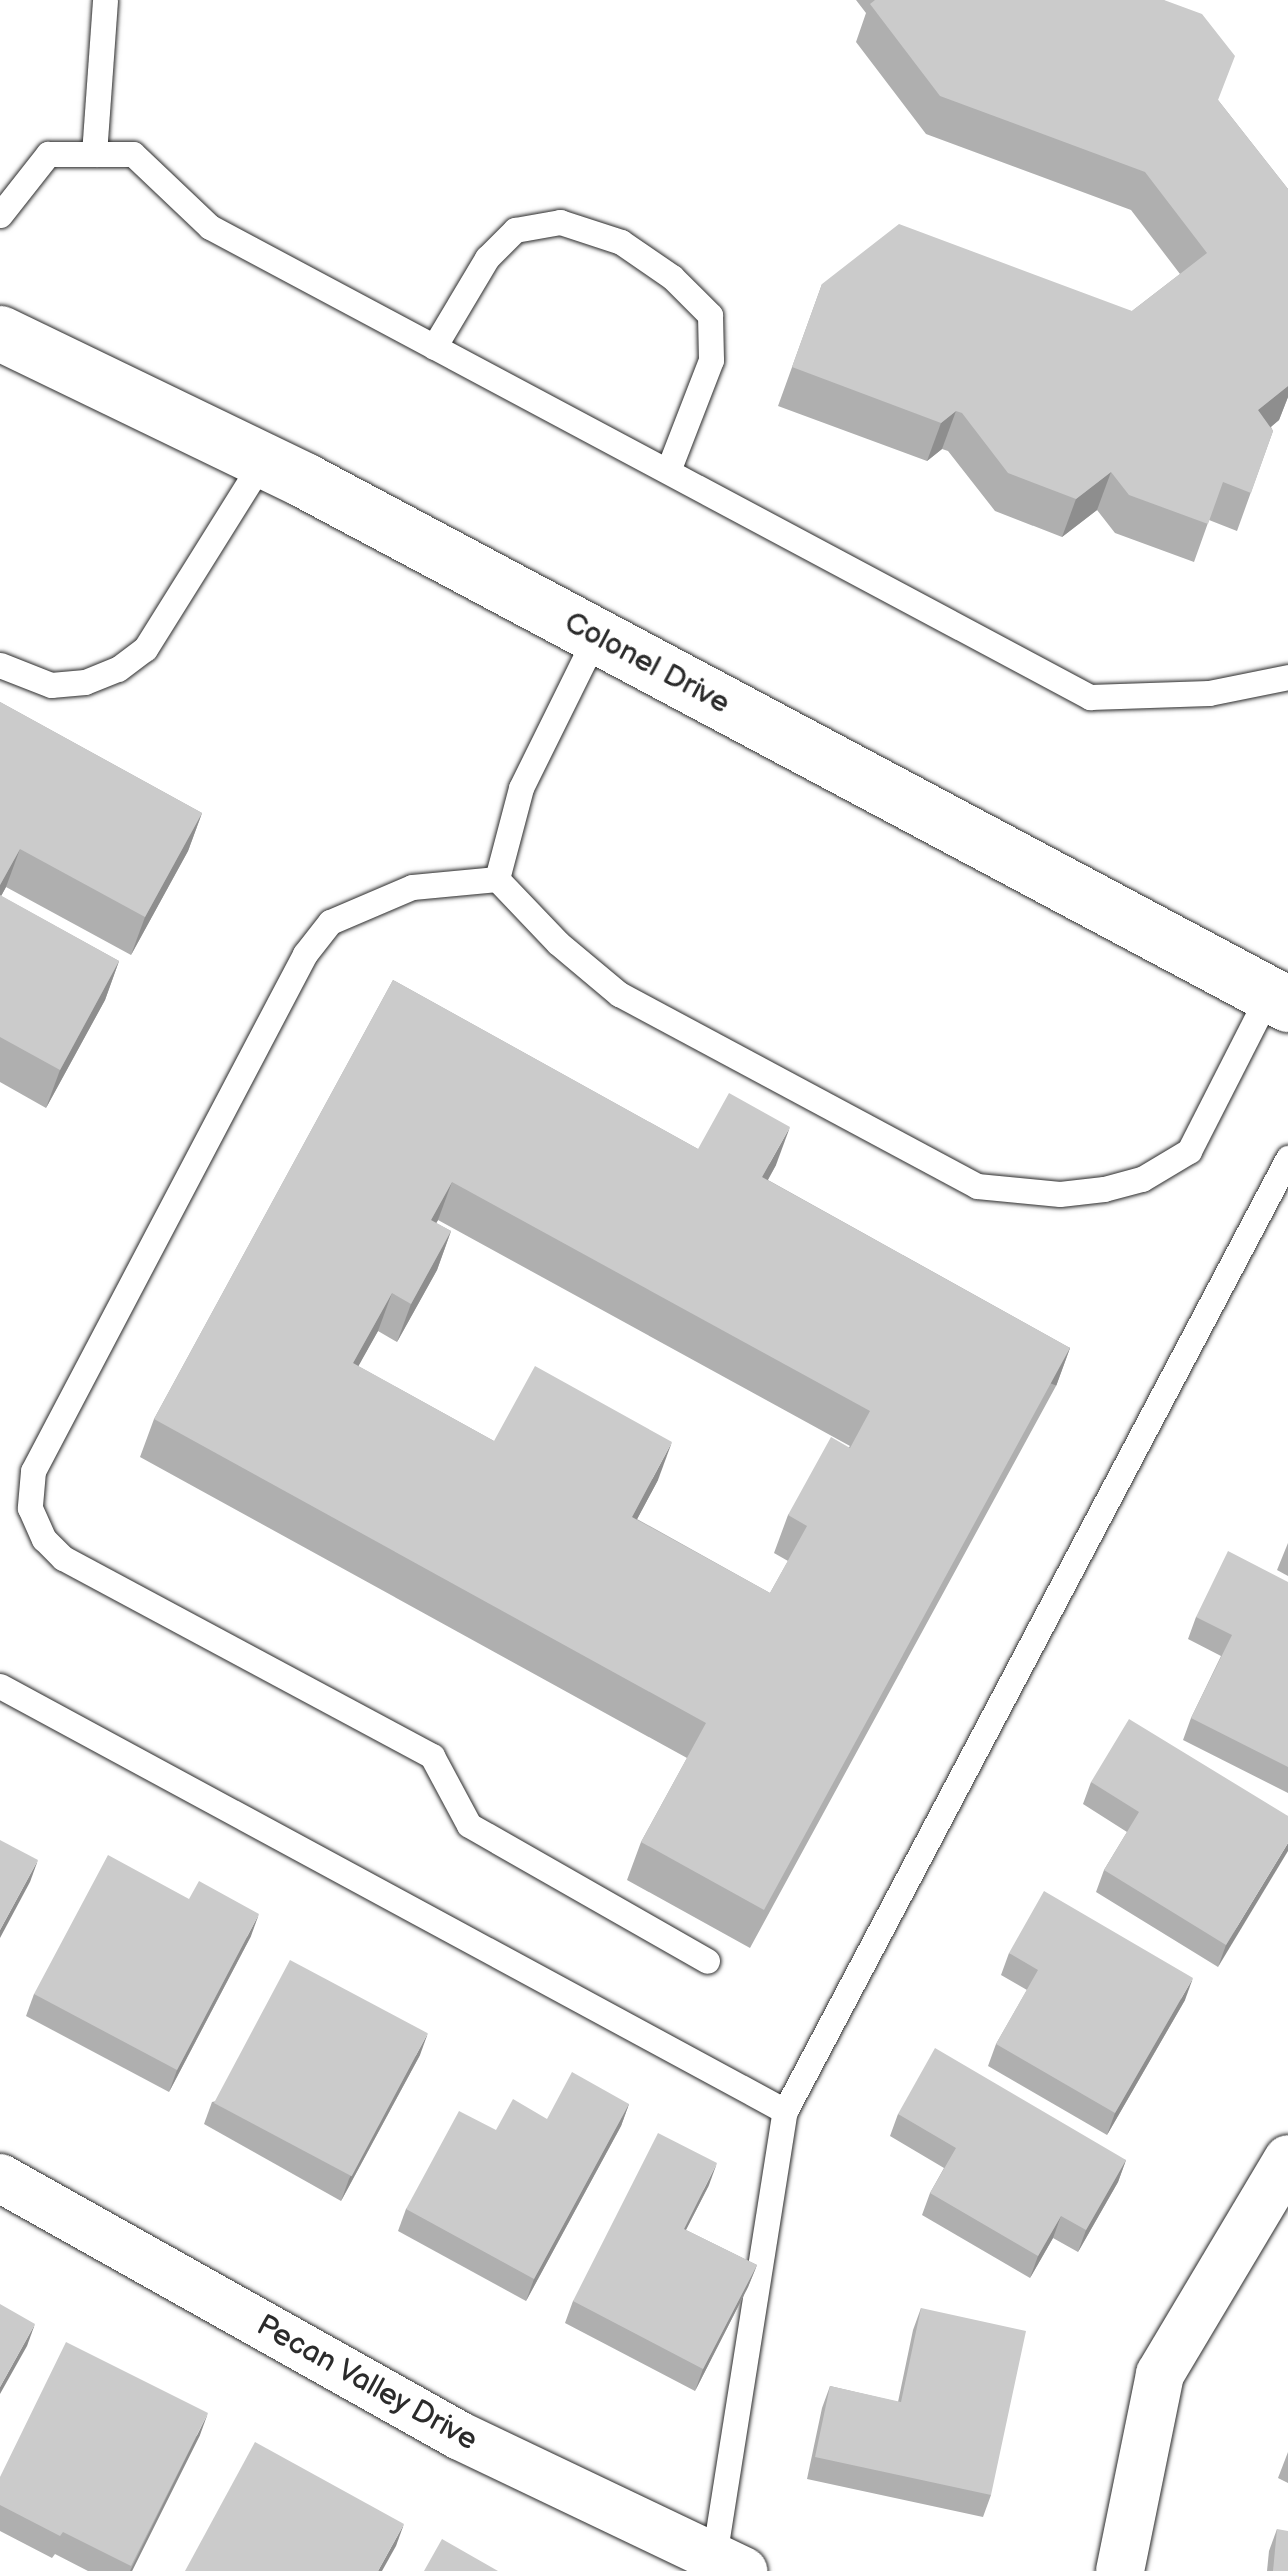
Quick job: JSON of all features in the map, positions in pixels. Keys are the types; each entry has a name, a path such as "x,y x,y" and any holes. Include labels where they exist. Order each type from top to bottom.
{"street":[{"name":"Colonel Drive","path":"0,333 262,460 1278,999"},
{"path":"1120,2571 1160,2374 1288,2159"},
{"name":"Pecan Valley Drive","path":"0,2178 460,2436 729,2564"}],"lane":[{"path":"94,154 105,0"},
{"path":"0,215 48,154 133,154 210,227 1090,697 1209,694 1288,677"},
{"path":"434,347 487,258 515,230 560,222 621,242 672,277 710,315 711,360 668,472"},
{"path":"0,664 51,684 85,682 118,669 145,649 262,460"},
{"path":"496,879 521,788 596,636"},
{"path":"496,879 558,943 619,994 976,1186 1060,1194 1142,1180 1177,1159 1188,1151 1278,999"},
{"path":"496,879 412,886 330,922 306,954 33,1471 30,1508 44,1539 63,1558 432,1756 469,1825 707,1960"},
{"path":"729,2564 785,2111 1288,1158"},
{"path":"0,1686 785,2111"}],"building":[{"path":"875,0 1164,0 1202,14 1235,56 1218,100 1288,189 1288,386 1258,410 1273,431 1251,493 1223,482 1208,524 1129,495 1111,472 1076,499 1008,473 962,413 956,411 941,423 792,367 822,284 899,224 1132,311 1207,253 1145,172 940,96 870,4"},
{"path":"0,702 202,813 145,917 20,849 0,885"},
{"path":"0,895 119,961 60,1070 0,1037"},
{"path":"393,980 698,1149 729,1093 790,1127 762,1177 1070,1348 764,1910 641,1842 706,1723 154,1419","holes":["452,1182 870,1411 850,1448 831,1437 788,1515 807,1526 770,1593 632,1517 672,1442 535,1366 494,1441 353,1363 392,1293 411,1304 451,1231 431,1220"]},
{"path":"1228,1551 1288,1582 1288,1767 1191,1718 1232,1635 1196,1617"},
{"path":"1129,1719 1288,1816 1288,1843 1226,1945 1104,1870 1139,1812 1091,1782"},
{"path":"0,1840 38,1860 0,1930"},
{"path":"108,1855 189,1899 199,1881 259,1914 177,2070 34,1994"},
{"path":"1044,1891 1193,1978 1115,2113 996,2044 1038,1970 1009,1953"},
{"path":"290,1960 428,2033 352,2176 214,2103"},
{"path":"935,2048 1126,2160 1086,2230 1061,2216 1038,2256 930,2193 956,2148 898,2114"},
{"path":"572,2072 629,2104 534,2279 406,2209 459,2111 496,2130 513,2099 547,2119"},
{"path":"658,2133 717,2163 684,2229 757,2265 703,2369 573,2301"},
{"path":"0,2304 35,2324 0,2387"},
{"path":"921,2308 1026,2331 991,2495 815,2457 830,2386 901,2402"},
{"path":"66,2342 208,2413 131,2566 0,2505 0,2477"},
{"path":"255,2442 404,2524 378,2571 185,2571"},
{"path":"1277,2529 1288,2531 1288,2571 1273,2571"},
{"path":"442,2539 498,2571 424,2571"}]}
